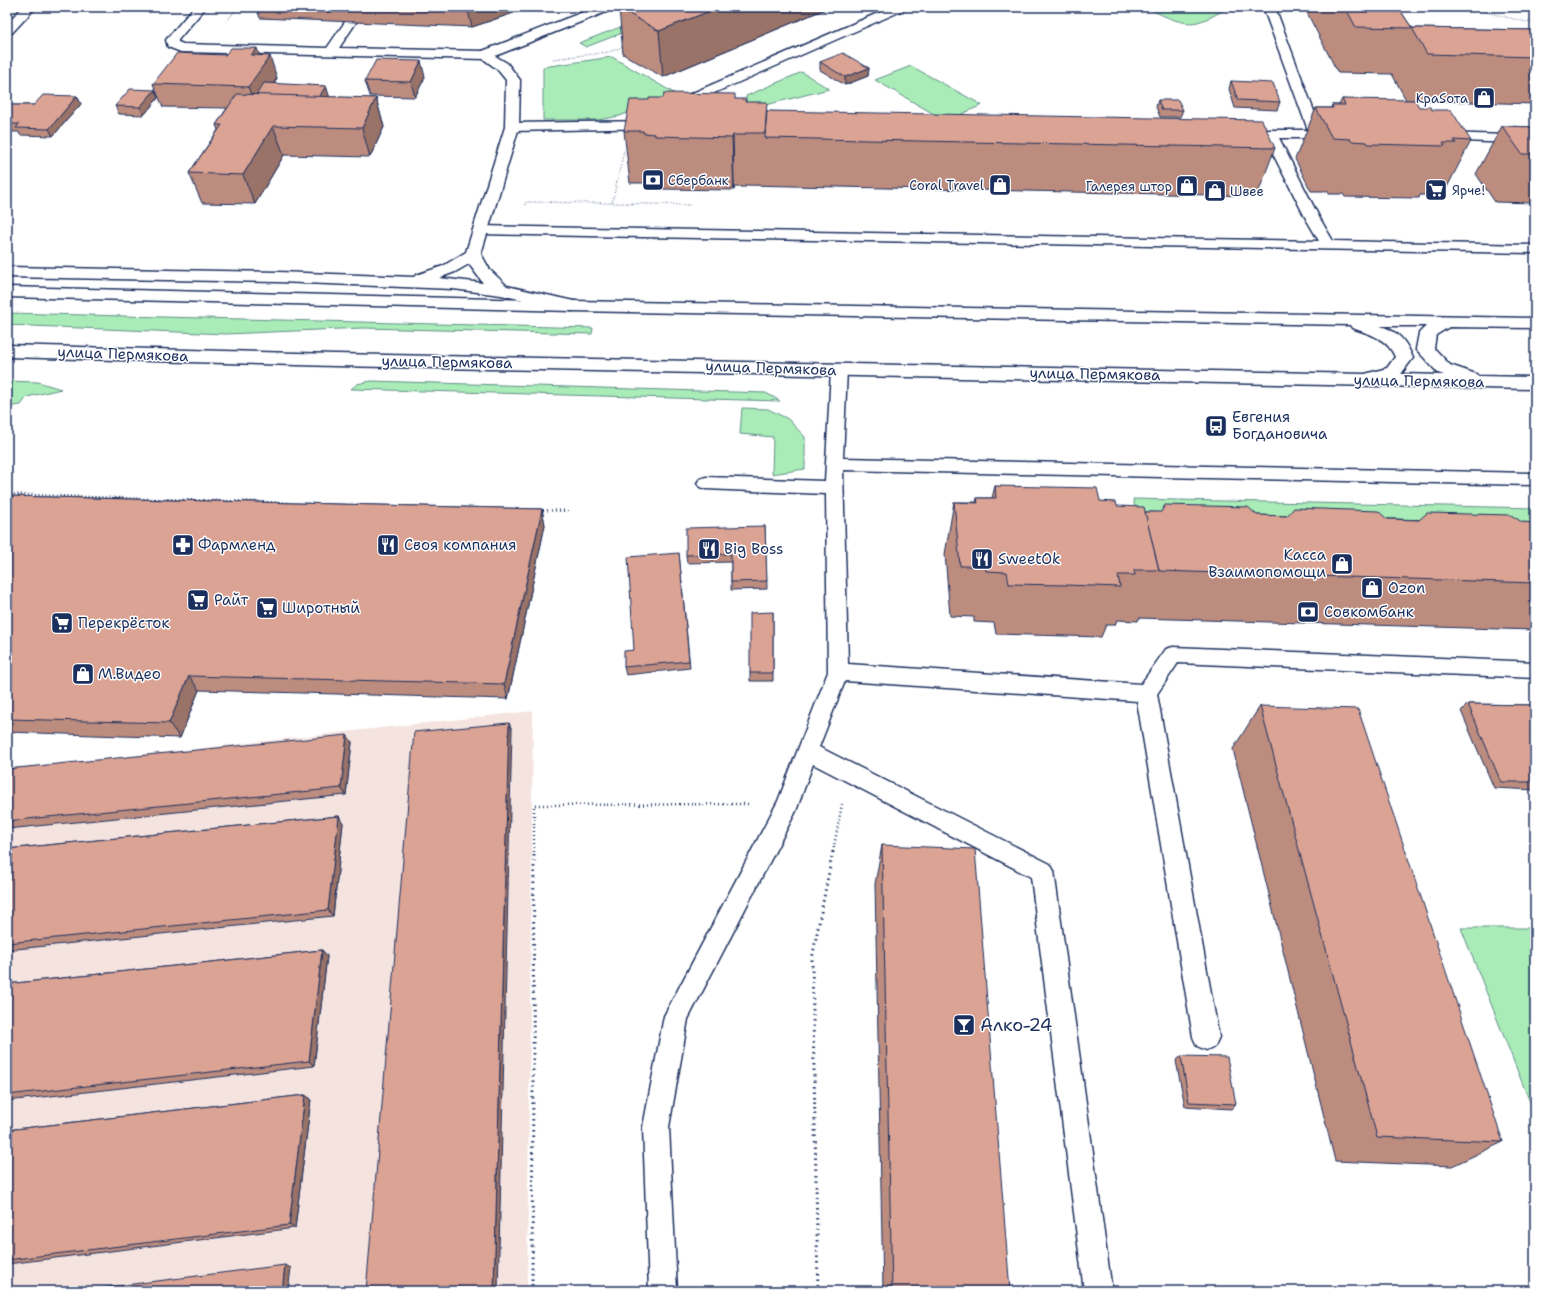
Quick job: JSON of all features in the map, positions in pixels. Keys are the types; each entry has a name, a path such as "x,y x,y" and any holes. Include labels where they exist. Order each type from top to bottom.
{"main road":[{"path":"7,30 30,7"},
{"path":"485,55 607,7"},
{"path":"485,55 502,66 513,80 512,128 473,254 477,264 486,278 502,290"},
{"path":"406,282 437,275 456,266 473,254"},
{"path":"7,272 278,277 453,284 502,290 572,306"},
{"path":"7,292 572,306 1535,322"},
{"path":"1341,318 1382,332 1399,345 1404,358 1393,372 1361,379"},
{"path":"1446,321 1428,333 1425,349 1444,369 1482,382"},
{"name":"улица Пермякова","path":"7,351 335,360 1535,383"}],"lane":[{"path":"200,7 172,40 172,44 181,48 332,50 485,55"},
{"path":"629,125 902,7"},
{"path":"1269,7 1316,134"},
{"path":"332,50 351,21"},
{"path":"512,128 629,125 661,126"},
{"path":"1230,134 1339,134"},
{"path":"1270,134 1312,217 1328,244"},
{"path":"1433,137 1535,140"},
{"path":"480,230 1328,244 1535,249"},
{"path":"663,1291 656,1127 676,1016 788,804 838,672 834,464 839,370"},
{"path":"834,464 1535,479"},
{"path":"706,483 834,488"},
{"path":"1206,1037 1146,693 1172,655 1535,670"},
{"path":"838,672 1146,693"},
{"path":"807,751 1042,871 1098,1291"}],"path":[{"path":"205,48 238,7"},
{"path":"1464,7 1535,24"},
{"path":"502,66 609,52 631,43"},
{"path":"629,125 612,203 691,205"},
{"path":"7,494 293,503"},
{"path":"531,510 571,511"},
{"path":"818,1291 812,959 848,772"},
{"path":"532,1291 534,805 788,804"}],"shaded area":[{"path":"533,711 527,1291 7,1291 7,770"}],"green space":[{"path":"1145,7 1229,7 1205,20 1187,23 1172,19"},
{"path":"641,19 648,23 586,47 579,43"},
{"path":"612,57 674,93 620,116 598,120 543,120 543,67"},
{"path":"911,66 982,105 946,121 875,80"},
{"path":"802,72 829,89 746,110 746,96"},
{"path":"7,313 593,328 592,334 363,328 226,334 7,325"},
{"path":"7,381 38,382 61,389 27,397 21,405 7,407"},
{"path":"371,381 766,393 780,401 351,389 357,384"},
{"path":"742,408 768,409 788,419 805,437 805,469 772,474 773,437 740,434"},
{"path":"1133,499 1535,508 1535,535 1139,525"},
{"path":"1461,928 1535,928 1535,1110 1533,1110"}],"building":[{"path":"720,7 659,31 619,8"},
{"path":"1345,7 1398,7 1412,28 1356,27"},
{"path":"1412,28 1535,30 1535,57 1427,54"},
{"path":"231,48 257,48 251,55 270,56 248,87 153,84 177,53 225,55"},
{"path":"843,53 869,68 845,77 820,62"},
{"path":"376,60 421,61 411,82 365,81"},
{"path":"1231,81 1273,83 1280,102 1238,100"},
{"path":"264,83 326,86 319,97 256,95"},
{"path":"130,89 155,90 140,107 115,106"},
{"path":"664,93 735,94 735,99 746,99 745,102 767,102 765,133 745,133 745,135 733,135 732,138 655,136 655,134 643,133 643,131 624,131 630,100 663,98"},
{"path":"237,94 376,98 362,128 273,126 243,175 189,173 222,125 216,125"},
{"path":"43,95 77,96 49,129 16,128 19,124 7,124 7,105 34,105"},
{"path":"1342,99 1415,100 1419,107 1430,107 1432,110 1451,110 1471,141 1454,140 1456,143 1443,143 1445,146 1368,144 1367,142 1351,141 1350,139 1332,138 1316,108 1333,108 1332,105 1345,105"},
{"path":"1158,100 1178,100 1183,110 1162,110"},
{"path":"767,111 1262,120 1275,148 765,138"},
{"path":"1502,126 1535,127 1535,154 1522,154"},
{"path":"995,486 1097,488 1100,501 1116,502 1117,506 1144,507 1159,570 1134,570 1135,575 1118,575 1120,587 1009,584 1007,572 986,571 985,566 960,566 954,502 978,503 977,498 996,498"},
{"name":"Широтный","path":"7,496 542,509 504,684 189,676 169,723 7,719"},
{"path":"1165,505 1248,507 1257,515 1287,516 1294,508 1378,511 1387,519 1419,520 1427,513 1511,515 1522,522 1535,523 1535,583 1159,571 1145,512 1161,512"},
{"path":"765,526 767,581 731,582 731,554 686,555 686,528"},
{"path":"679,553 689,661 624,667 624,651 634,650 628,557"},
{"path":"773,612 773,673 750,673 750,613"},
{"path":"1468,704 1535,705 1535,782 1501,782"},
{"path":"1260,706 1358,709 1503,1142 1377,1137"},
{"path":"509,723 494,1291 366,1291 414,732"},
{"path":"347,735 341,788 7,821 7,769"},
{"path":"339,816 328,910 7,943 7,849"},
{"path":"882,845 975,849 1010,1291 892,1291"},
{"path":"322,950 309,1061 7,1095 7,984"},
{"path":"1181,1056 1227,1057 1236,1104 1189,1102"},
{"path":"305,1095 289,1225 7,1260 7,1130"},
{"path":"285,1265 282,1291 77,1291"}],"place":[{"name":"КраSота","path":"1484,98"},
{"name":"Сбербанк","path":"653,180"},
{"name":"Coral Travel","path":"1000,185"},
{"name":"Галерея штор","path":"1187,186"},
{"name":"Ярче!","path":"1436,190"},
{"name":"Швее","path":"1215,191"},
{"name":"Евгения Богдановича","path":"1216,426"},
{"name":"Фармленд","path":"183,545"},
{"name":"Своя компания","path":"388,545"},
{"name":"Big Boss","path":"709,549"},
{"name":"SweetOk","path":"982,559"},
{"name":"Касса Взаимопомощи","path":"1342,564"},
{"name":"Ozon","path":"1372,588"},
{"name":"Райт","path":"198,600"},
{"name":"Широтный","path":"267,608"},
{"name":"Совкомбанк","path":"1308,612"},
{"name":"Перекрёсток","path":"62,623"},
{"name":"М.Видео","path":"83,674"},
{"name":"Алко-24","path":"964,1025"}]}
